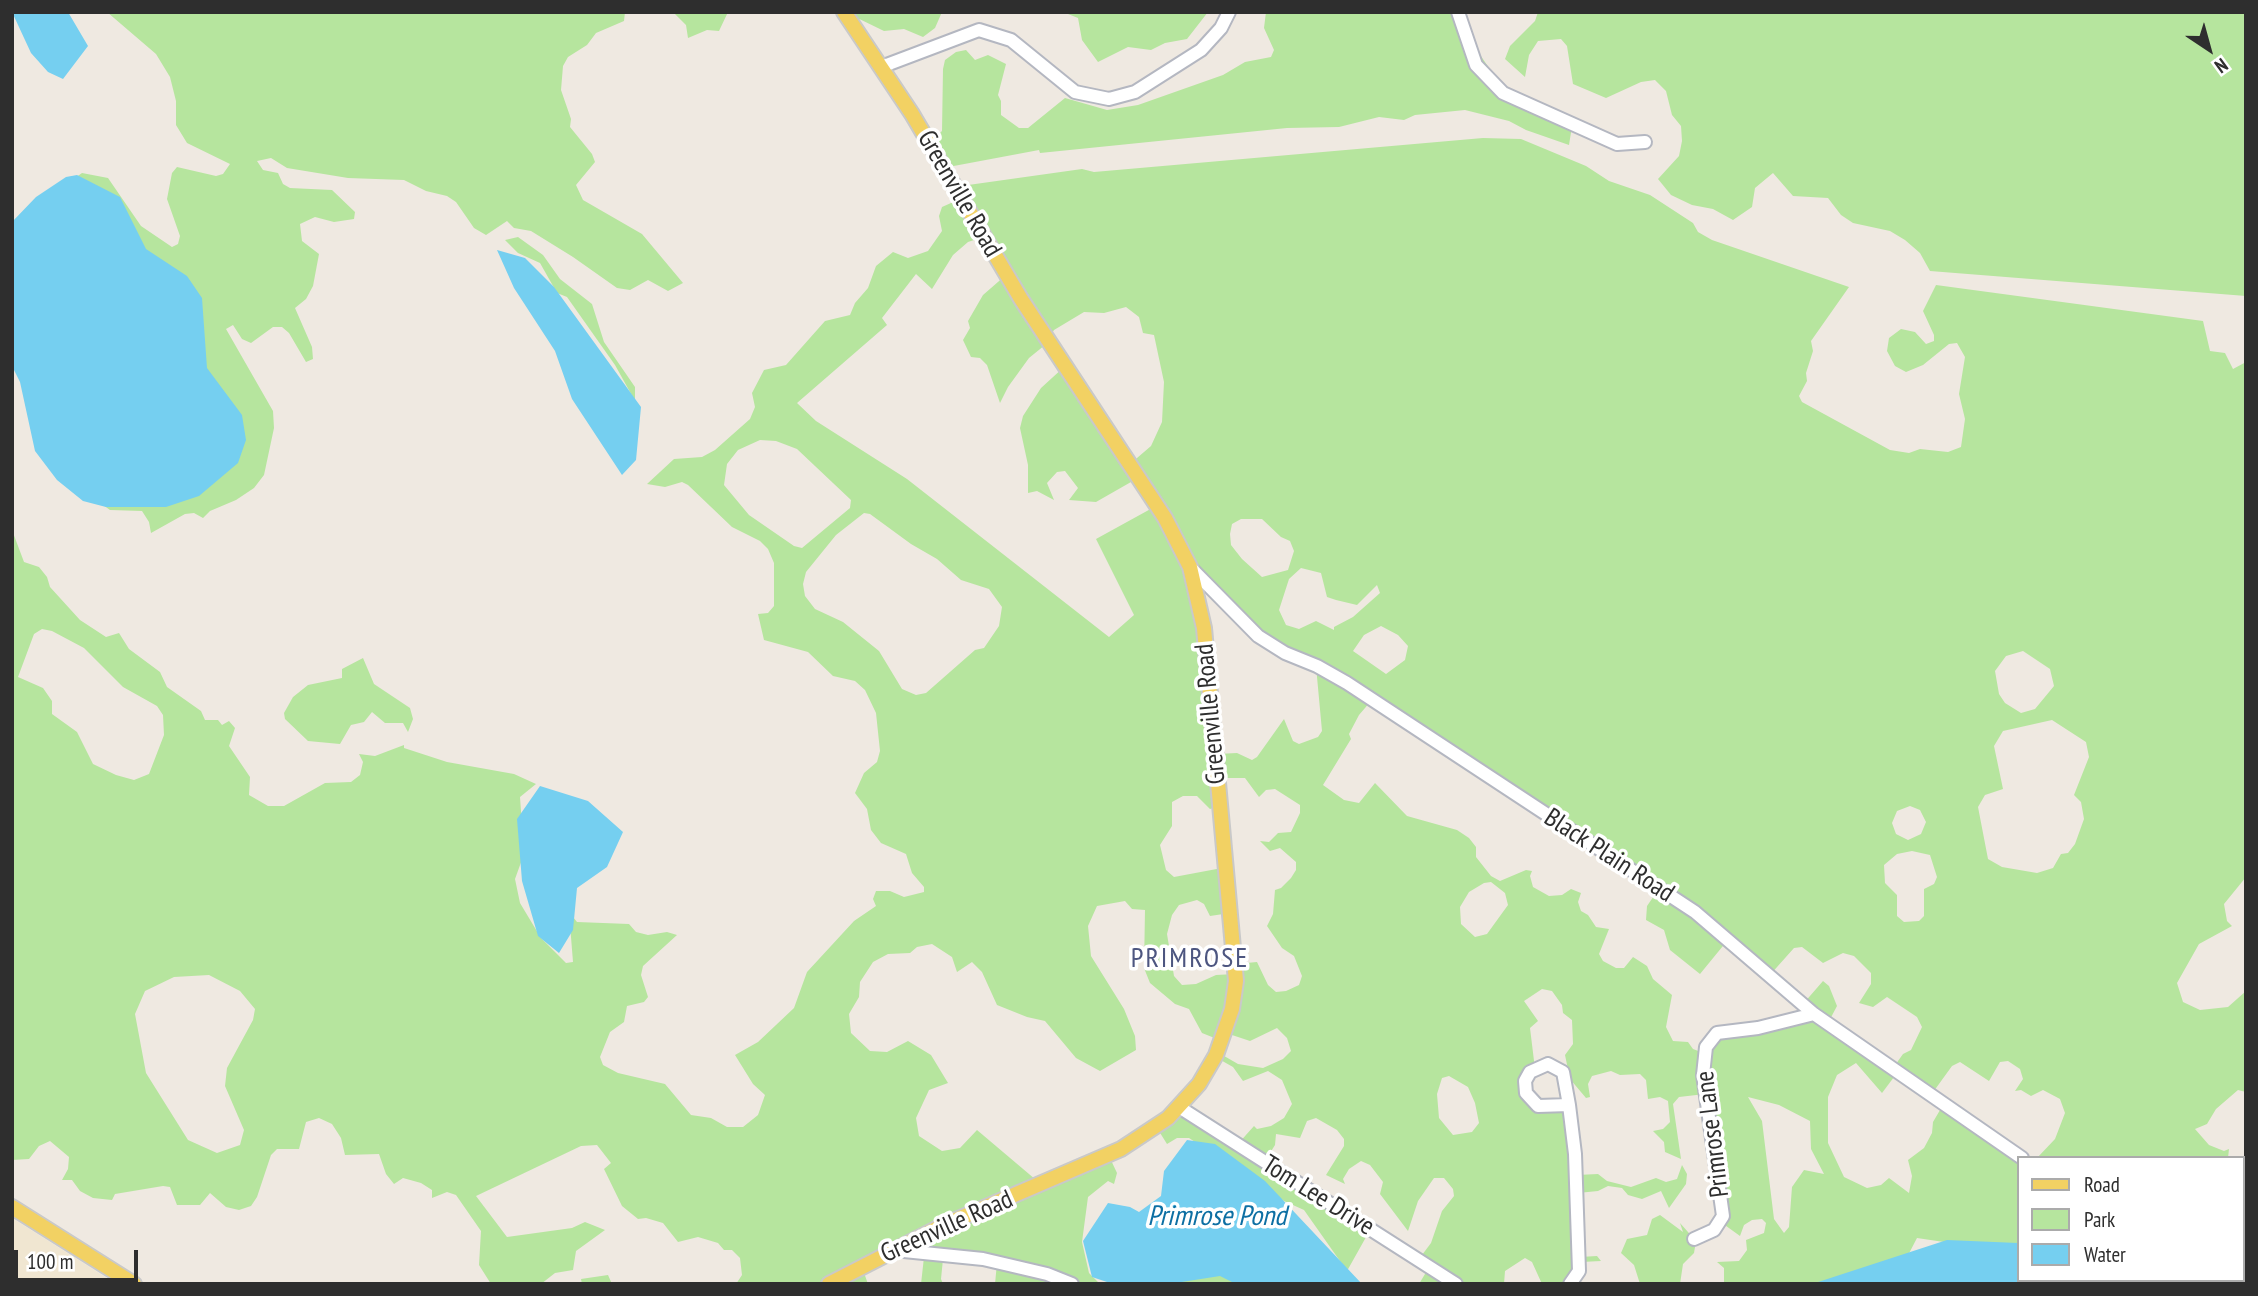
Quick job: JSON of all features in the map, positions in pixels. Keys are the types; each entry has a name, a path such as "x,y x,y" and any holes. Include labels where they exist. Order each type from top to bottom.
{"main road":[{"name":"Greenville Road","path":"829,1284 894,1250 1121,1149 1168,1118 1199,1084 1216,1055 1232,1009 1236,981 1204,628 1189,567 1165,519 1021,299 881,67 844,12"},
{"path":"12,1207 134,1284"}],"street":[{"path":"881,67 979,30 1011,40 1075,92 1110,99 1135,92 1201,50 1221,28 1229,12"},
{"path":"1458,12 1476,65 1503,93 1617,144 1645,142"},
{"name":"Black Plain Road","path":"1189,567 1258,636 1285,653 1317,666 1347,683 1696,912 1814,1014 2019,1156"},
{"name":"Primrose Lane","path":"1694,1240 1714,1230 1723,1216 1703,1075 1706,1047 1717,1033 1731,1029 1758,1028 1814,1014"},
{"path":"1569,1105 1575,1154 1579,1271 1570,1284"},
{"name":"Tom Lee Drive","path":"1179,1107 1456,1284"},
{"path":"894,1250 982,1259 1046,1274 1072,1284"}],"shaded area":[{"path":"12,1218 77,1259 116,1284 12,1284"}],"green space":[{"path":"107,12 625,12 624,21 596,33 587,45 568,57 563,66 561,90 571,119 570,127 592,154 595,162 576,185 583,200 642,234 683,283 668,291 648,280 630,290 617,288 531,231 514,228 507,221 486,235 474,228 456,202 404,180 348,178 287,168 271,158 257,161 263,170 278,173 283,184 290,188 332,190 355,212 354,219 334,222 315,217 300,224 302,241 319,254 313,286 306,299 295,308 312,347 313,359 306,362 289,333 282,327 273,327 251,343 242,339 233,325 226,329 273,411 274,428 264,475 254,488 236,500 210,511 203,518 194,513 185,514 151,533 149,522 142,511 110,510 64,477 72,180 82,173 108,178 141,226 172,247 178,244 180,236 167,199 172,173 177,167 216,176 223,174 230,164 187,143 176,125 176,101 170,77 156,54"},
{"path":"673,12 728,12 719,31 707,30 688,38 686,25"},
{"path":"845,12 942,12 935,28 923,37 904,29 884,31"},
{"path":"1063,12 1208,12 1187,39 1165,43 1151,50 1128,47 1098,62 1082,40 1078,18"},
{"path":"1266,12 1463,12 1474,46 1498,81 1534,103 1573,120 1569,145 1509,121 1465,110 1415,115 1404,120 1379,117 1339,127 1287,128 1040,153 1039,150 943,168 929,143 942,131 943,69 945,60 956,52 966,50 975,60 988,55 1006,64 998,95 1001,115 1019,128 1028,128 1065,98 1107,110 1138,105 1223,75 1245,62 1271,57 1274,50 1264,28"},
{"path":"1538,12 2246,12 2246,296 1930,271 1920,253 1905,240 1890,231 1853,223 1841,215 1828,198 1793,196 1773,173 1755,188 1752,207 1733,220 1713,209 1692,205 1671,195 1658,179 1679,156 1682,141 1681,126 1672,115 1666,91 1655,80 1641,82 1606,98 1573,84 1567,46 1561,39 1538,41 1529,55 1525,77 1505,59 1510,46 1535,21"},
{"path":"1483,138 1521,139 1586,166 1609,181 1650,195 1693,223 1698,232 1712,240 1849,287 1811,341 1813,351 1806,373 1807,381 1799,396 1802,402 1890,450 1909,453 1920,449 1948,452 1961,447 1965,419 1959,394 1965,357 1957,343 1949,344 1923,365 1906,372 1895,366 1887,351 1889,338 1901,329 1915,332 1926,344 1934,341 1923,311 1936,285 2203,321 2210,351 2225,353 2233,369 2246,362 2246,877 2224,904 2227,921 2232,926 2199,944 2177,983 2183,1002 2200,1010 2228,1007 2246,991 2246,1092 2238,1090 2216,1109 2207,1124 2195,1129 2209,1145 2224,1151 2229,1149 2228,1156 2039,1156 2055,1139 2065,1113 2060,1099 2043,1090 2031,1096 2021,1090 2015,1091 2023,1079 2020,1069 2008,1061 2000,1062 1989,1081 1960,1062 1952,1066 1931,1095 1897,1073 1882,1093 1856,1063 1837,1075 1828,1097 1828,1143 1844,1177 1867,1188 1881,1185 1889,1178 1909,1193 1912,1176 1908,1160 1924,1148 1932,1133 1933,1122 1943,1105 2016,1157 2016,1253 1917,1238 1905,1261 1861,1284 1724,1284 1724,1268 1717,1262 1739,1261 1747,1250 1746,1240 1764,1233 1766,1223 1762,1219 1752,1220 1744,1225 1740,1236 1722,1223 1705,1094 1679,1097 1673,1104 1681,1159 1665,1152 1664,1142 1653,1131 1663,1129 1670,1122 1668,1101 1660,1097 1648,1099 1646,1080 1640,1074 1620,1075 1611,1071 1592,1076 1588,1084 1590,1097 1586,1098 1570,1079 1565,1055 1573,1044 1572,1020 1563,1013 1562,1005 1552,991 1542,989 1524,1001 1538,1021 1530,1028 1535,1069 1527,1079 1528,1096 1565,1107 1577,1175 1598,1174 1607,1181 1631,1187 1656,1178 1666,1182 1677,1179 1682,1165 1687,1174 1686,1184 1669,1208 1661,1191 1642,1199 1628,1195 1622,1188 1608,1186 1598,1191 1578,1193 1580,1257 1597,1256 1601,1261 1581,1262 1573,1284 1542,1284 1532,1262 1525,1258 1505,1271 1504,1284 1419,1284 1428,1269 1419,1259 1431,1243 1442,1211 1454,1196 1453,1189 1444,1178 1434,1178 1418,1201 1408,1231 1380,1194 1383,1182 1370,1165 1361,1161 1349,1169 1343,1179 1345,1184 1326,1175 1344,1146 1344,1139 1337,1130 1316,1118 1307,1121 1300,1138 1276,1134 1275,1145 1265,1161 1370,1230 1347,1271 1304,1210 1284,1201 1189,1138 1177,1138 1167,1144 1157,1128 1180,1108 1237,1145 1254,1126 1257,1129 1271,1126 1284,1118 1292,1104 1282,1080 1268,1071 1243,1081 1233,1067 1217,1058 1219,1053 1238,1064 1263,1068 1283,1059 1291,1051 1287,1038 1277,1028 1250,1041 1226,1033 1222,1041 1202,1033 1189,1009 1175,1004 1150,983 1144,968 1145,910 1132,909 1125,901 1097,906 1088,926 1091,956 1124,1009 1135,1036 1136,1050 1100,1071 1076,1058 1045,1021 997,1005 982,972 972,962 957,972 952,957 932,944 917,947 910,953 888,954 873,962 860,982 859,997 849,1014 851,1033 870,1051 887,1052 908,1041 931,1055 948,1083 929,1090 916,1118 919,1136 942,1151 960,1148 977,1130 1042,1185 1109,1156 1117,1173 1114,1184 1108,1181 1088,1197 1082,1242 1089,1273 1100,1284 995,1284 997,1263 943,1259 943,1284 921,1284 924,1257 898,1251 863,1270 868,1284 736,1284 742,1275 740,1258 732,1250 724,1250 718,1243 698,1237 678,1242 663,1223 646,1218 638,1219 622,1206 604,1169 611,1163 597,1145 581,1146 476,1196 507,1237 572,1228 585,1222 605,1230 576,1251 573,1270 555,1273 541,1284 491,1284 479,1265 481,1231 456,1195 447,1192 432,1198 432,1190 421,1183 403,1178 394,1184 386,1174 379,1154 345,1155 341,1138 332,1124 319,1118 306,1122 299,1149 277,1149 271,1155 257,1197 251,1206 239,1210 226,1207 210,1193 200,1205 177,1205 170,1187 163,1186 115,1194 112,1200 93,1198 80,1191 72,1180 62,1180 68,1169 69,1157 50,1141 39,1146 29,1159 12,1160 12,530 24,562 39,567 47,577 50,587 80,620 106,637 119,633 129,649 160,672 167,687 201,711 205,720 218,720 222,725 229,721 235,728 229,746 250,777 249,795 268,806 284,806 325,783 351,782 360,775 363,762 359,754 375,756 404,745 404,748 447,762 514,774 536,784 520,797 524,854 515,879 520,903 541,938 566,963 573,962 569,912 577,922 629,924 636,932 648,935 667,932 677,935 643,966 641,975 648,997 644,1002 627,1006 624,1022 610,1032 600,1057 603,1065 618,1073 665,1084 691,1115 711,1118 727,1127 743,1127 758,1115 765,1095 753,1084 735,1055 758,1042 794,1008 807,972 854,921 876,906 873,899 876,891 890,891 904,897 924,892 924,887 912,873 906,854 881,843 871,830 867,809 855,793 864,773 877,762 880,751 876,713 865,690 855,681 833,676 808,652 764,640 758,614 768,613 774,606 774,563 768,549 760,541 732,527 688,485 682,482 665,487 647,484 674,459 702,457 715,450 750,419 755,407 752,393 764,370 786,365 825,321 850,315 855,303 868,288 876,266 893,252 908,258 928,251 942,231 939,216 942,207 960,199 954,187 1082,169 1094,172","holes":["983,237 1006,275 983,295 968,321 970,328 963,340 971,357 980,358 987,365 1000,403 1029,358 1045,345 1054,330 1084,312 1104,313 1126,307 1139,317 1143,333 1154,335 1164,382 1162,422 1151,446 1130,464 1064,367 1041,388 1023,416 1020,428 1028,465 1028,493 1037,491 1054,500 1047,483 1057,472 1065,471 1078,488 1069,500 1096,502 1138,478 1156,506 1096,539 1134,615 1109,637 907,479 816,421 797,403 887,325 882,318 916,274 932,289 953,255 968,242","760,440 776,441 797,449 851,500 850,508 802,548 794,546 749,515 724,485 727,464 738,450","864,513 870,514 937,559 961,580 989,589 1002,607 999,626 984,648 975,650 926,693 916,695 902,689 879,651 843,622 815,609 805,596 803,584 806,572 836,535","1241,519 1262,519 1281,537 1290,541 1294,551 1288,570 1262,577 1231,545 1232,524","1301,568 1321,573 1327,597 1336,600 1357,605 1377,585 1380,593 1353,617 1334,627 1334,630 1316,621 1299,629 1286,625 1279,610 1289,579","1195,574 1279,650 1316,666 1322,731 1318,737 1299,744 1293,741 1284,719 1257,757 1252,760 1237,753 1217,754","1381,626 1398,635 1408,646 1405,660 1386,674 1353,651 1364,635","42,629 52,631 84,648 123,687 157,706 163,715 164,735 149,774 134,780 93,764 77,732 52,714 52,701 43,688 18,677 34,634","2023,651 2050,669 2054,686 2035,709 2021,713 2005,703 1999,694 1995,671 2006,656","1371,701 1658,890 1647,906 1646,920 1664,930 1670,950 1700,974 1727,941 1769,976 1794,948 1802,947 1823,963 1843,953 1854,956 1871,973 1871,984 1859,1003 1873,1007 1887,997 1917,1017 1922,1027 1911,1050 1903,1054 1893,1068 1828,1023 1837,1006 1829,986 1823,981 1803,1004 1810,1016 1712,1040 1701,1052 1693,1049 1688,1042 1673,1041 1666,1027 1672,995 1653,979 1647,966 1633,957 1624,968 1616,968 1603,961 1599,954 1609,929 1596,927 1588,915 1581,911 1578,902 1581,893 1571,889 1562,895 1549,896 1533,887 1530,876 1532,871 1526,870 1500,881 1491,876 1476,857 1476,847 1469,838 1457,830 1407,816 1375,783 1359,803 1344,800 1323,785 1351,739 1349,734 1359,715","2052,720 2086,742 2089,757 2074,795 2081,802 2084,819 2075,844 2068,853 2061,854 2053,868 2037,873 2002,867 1988,859 1978,807 1985,795 2003,789 1994,746 2003,731","1219,778 1245,778 1259,797 1266,790 1275,789 1300,805 1300,813 1291,832 1278,833 1269,842 1260,841 1270,851 1280,848 1296,862 1296,870 1291,878 1275,890 1273,914 1267,926 1282,948 1294,956 1302,976 1299,985 1276,992 1268,985 1257,962 1236,964 1235,974 1216,975 1196,984 1182,985 1174,976 1167,934 1172,915 1179,905 1197,900 1204,904 1210,916 1230,913 1222,868 1174,877 1166,870 1160,845 1172,826 1172,802 1183,796 1197,796 1210,809 1220,806","1910,806 1920,810 1926,822 1921,834 1908,840 1896,834 1892,823 1897,811","1912,851 1930,855 1937,877 1934,884 1924,889 1924,916 1919,921 1904,922 1897,916 1897,895 1885,883 1884,865 1897,854","1491,882 1505,893 1508,905 1487,934 1475,937 1461,924 1460,907 1469,892","209,975 240,991 255,1009 253,1020 227,1068 225,1086 244,1130 240,1145 217,1153 188,1140 146,1073 135,1014 145,991 174,977","1449,1076 1468,1087 1479,1123 1472,1132 1453,1135 1439,1118 1437,1094 1442,1078","1748,1097 1779,1105 1810,1121 1811,1149 1824,1174 1804,1170 1792,1187 1789,1227 1784,1233 1774,1219 1762,1121"]},
{"path":"518,237 543,255 560,279 592,304 604,342 635,387 635,401 615,365 567,297 557,293 540,263 518,253 505,240"},
{"path":"363,658 374,684 410,708 413,719 408,732 403,723 385,723 372,712 364,722 351,725 340,744 308,741 285,719 284,713 293,697 308,685 342,678 342,669"},
{"path":"1660,1215 1683,1232 1680,1223 1696,1241 1694,1253 1683,1264 1680,1284 1640,1284 1634,1265 1621,1253 1627,1239 1647,1235 1652,1219"},
{"path":"608,1275 612,1284 582,1284 581,1279"},
{"path":"1233,1275 1242,1284 1163,1284 1184,1277"},
{"path":"2244,1282 2246,1284 2181,1284"}],"water":[{"path":"12,12 68,12 88,46 63,79 48,72 31,53"},
{"path":"77,175 120,197 146,249 187,276 202,298 207,368 242,415 246,440 238,463 199,496 166,507 106,507 83,501 57,480 35,451 20,382 12,366 12,222 36,197 66,177"},
{"path":"497,250 525,258 554,287 641,407 636,460 622,475 572,399 555,351 514,288"},
{"path":"540,786 588,801 623,832 607,867 577,888 573,930 559,953 538,936 522,881 517,819"},
{"name":"Primrose Pond","path":"1187,1140 1215,1144 1265,1181 1362,1284 1236,1284 1220,1276 1169,1284 1113,1284 1092,1277 1083,1241 1108,1203 1130,1207 1139,1212 1161,1196 1164,1171"},
{"path":"1947,1240 2016,1243 2016,1282 2100,1284 1812,1284"}],"district":[{"name":"PRIMROSE","path":"1190,959"}]}
